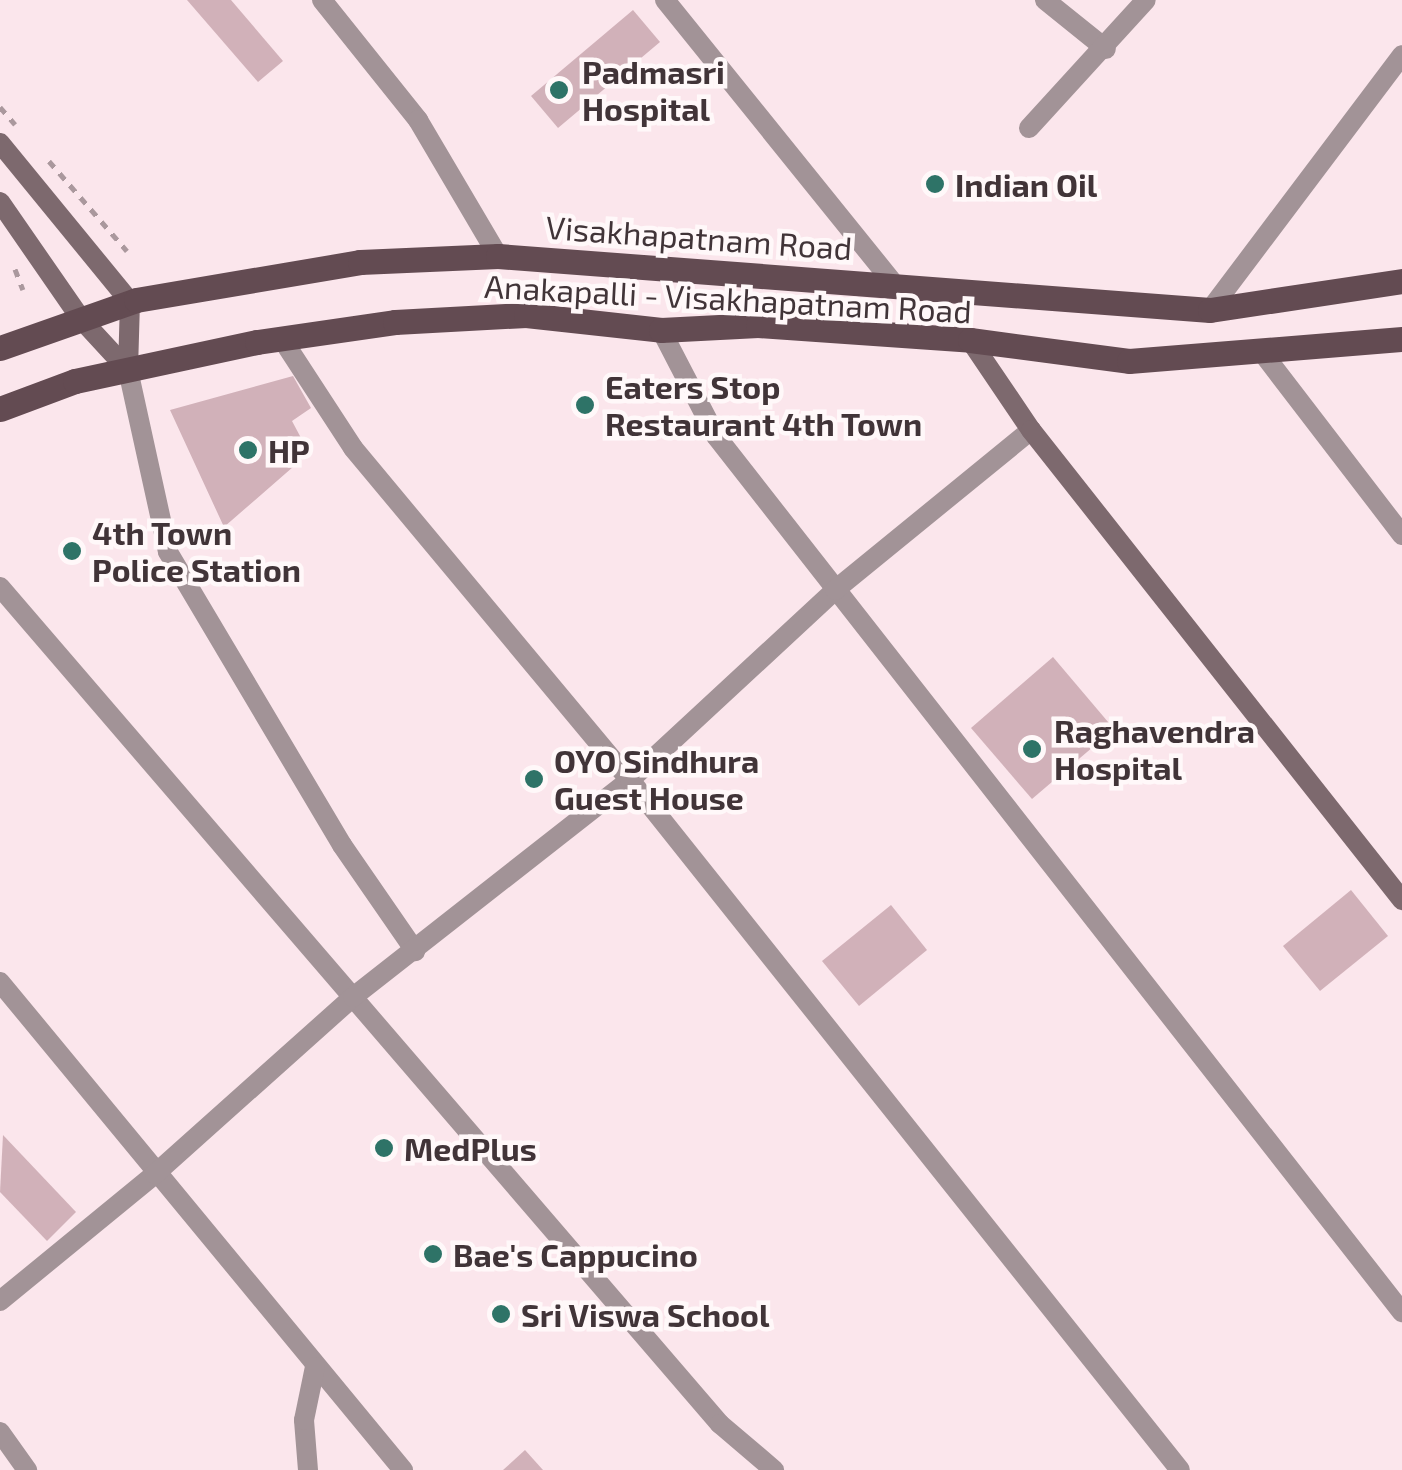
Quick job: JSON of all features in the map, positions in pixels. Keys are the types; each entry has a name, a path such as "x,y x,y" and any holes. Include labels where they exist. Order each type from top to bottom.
{"main road":[{"path":"0,144 130,302 128,370"},
{"path":"0,202 81,319 128,370"},
{"name":"Visakhapatnam Road","path":"0,348 130,302 360,262 498,256 1210,310 1402,281"},
{"name":"Anakapalli - Visakhapatnam Road","path":"0,409 128,370 395,322 526,315 661,330 758,325 970,340 1129,361 1402,339"},
{"path":"970,340 1031,430 1402,900"}],"street":[{"path":"322,0 418,120 498,256"},
{"path":"665,0 893,283"},
{"path":"1045,0 1106,49"},
{"path":"1029,128 1106,49 1146,0"},
{"path":"1210,310 1402,56"},
{"path":"661,330 695,406 1402,1312"},
{"path":"284,342 354,448 630,780 1180,1470"},
{"path":"1261,351 1402,535"},
{"path":"128,370 168,552 342,845 415,951"},
{"path":"4,1290 155,1174 352,997 630,780 835,590 1031,430"},
{"path":"0,586 720,1424 774,1470"},
{"path":"0,982 402,1470"},
{"path":"308,1470 304,1420 315,1367"},
{"path":"0,1432 28,1470"}],"path":[{"path":"0,108 26,136"},
{"path":"39,150 127,251"}],"building":[{"path":"187,0 231,0 283,61 258,82"},
{"path":"633,10 660,42 558,128 531,96"},
{"path":"293,376 311,408 292,421 309,453 224,527 170,410"},
{"path":"1053,657 1114,729 1032,799 971,728"},
{"path":"1351,890 1388,936 1320,991 1283,946"},
{"path":"891,905 927,950 859,1006 822,961"},
{"path":"3,1135 76,1212 47,1241 0,1192"},
{"path":"525,1450 543,1470 503,1470"}],"place":[{"name":"Padmasri Hospital","path":"559,90"},
{"name":"Indian Oil","path":"935,184"},
{"name":"Eaters Stop Restaurant 4th Town","path":"585,405"},
{"name":"HP","path":"248,450"},
{"name":"4th Town Police Station","path":"72,551"},
{"name":"Raghavendra Hospital","path":"1032,749"},
{"name":"OYO Sindhura Guest House","path":"534,779"},
{"name":"MedPlus","path":"384,1148"},
{"name":"Bae's Cappucino","path":"433,1254"},
{"name":"Sri Viswa School","path":"501,1314"}]}
